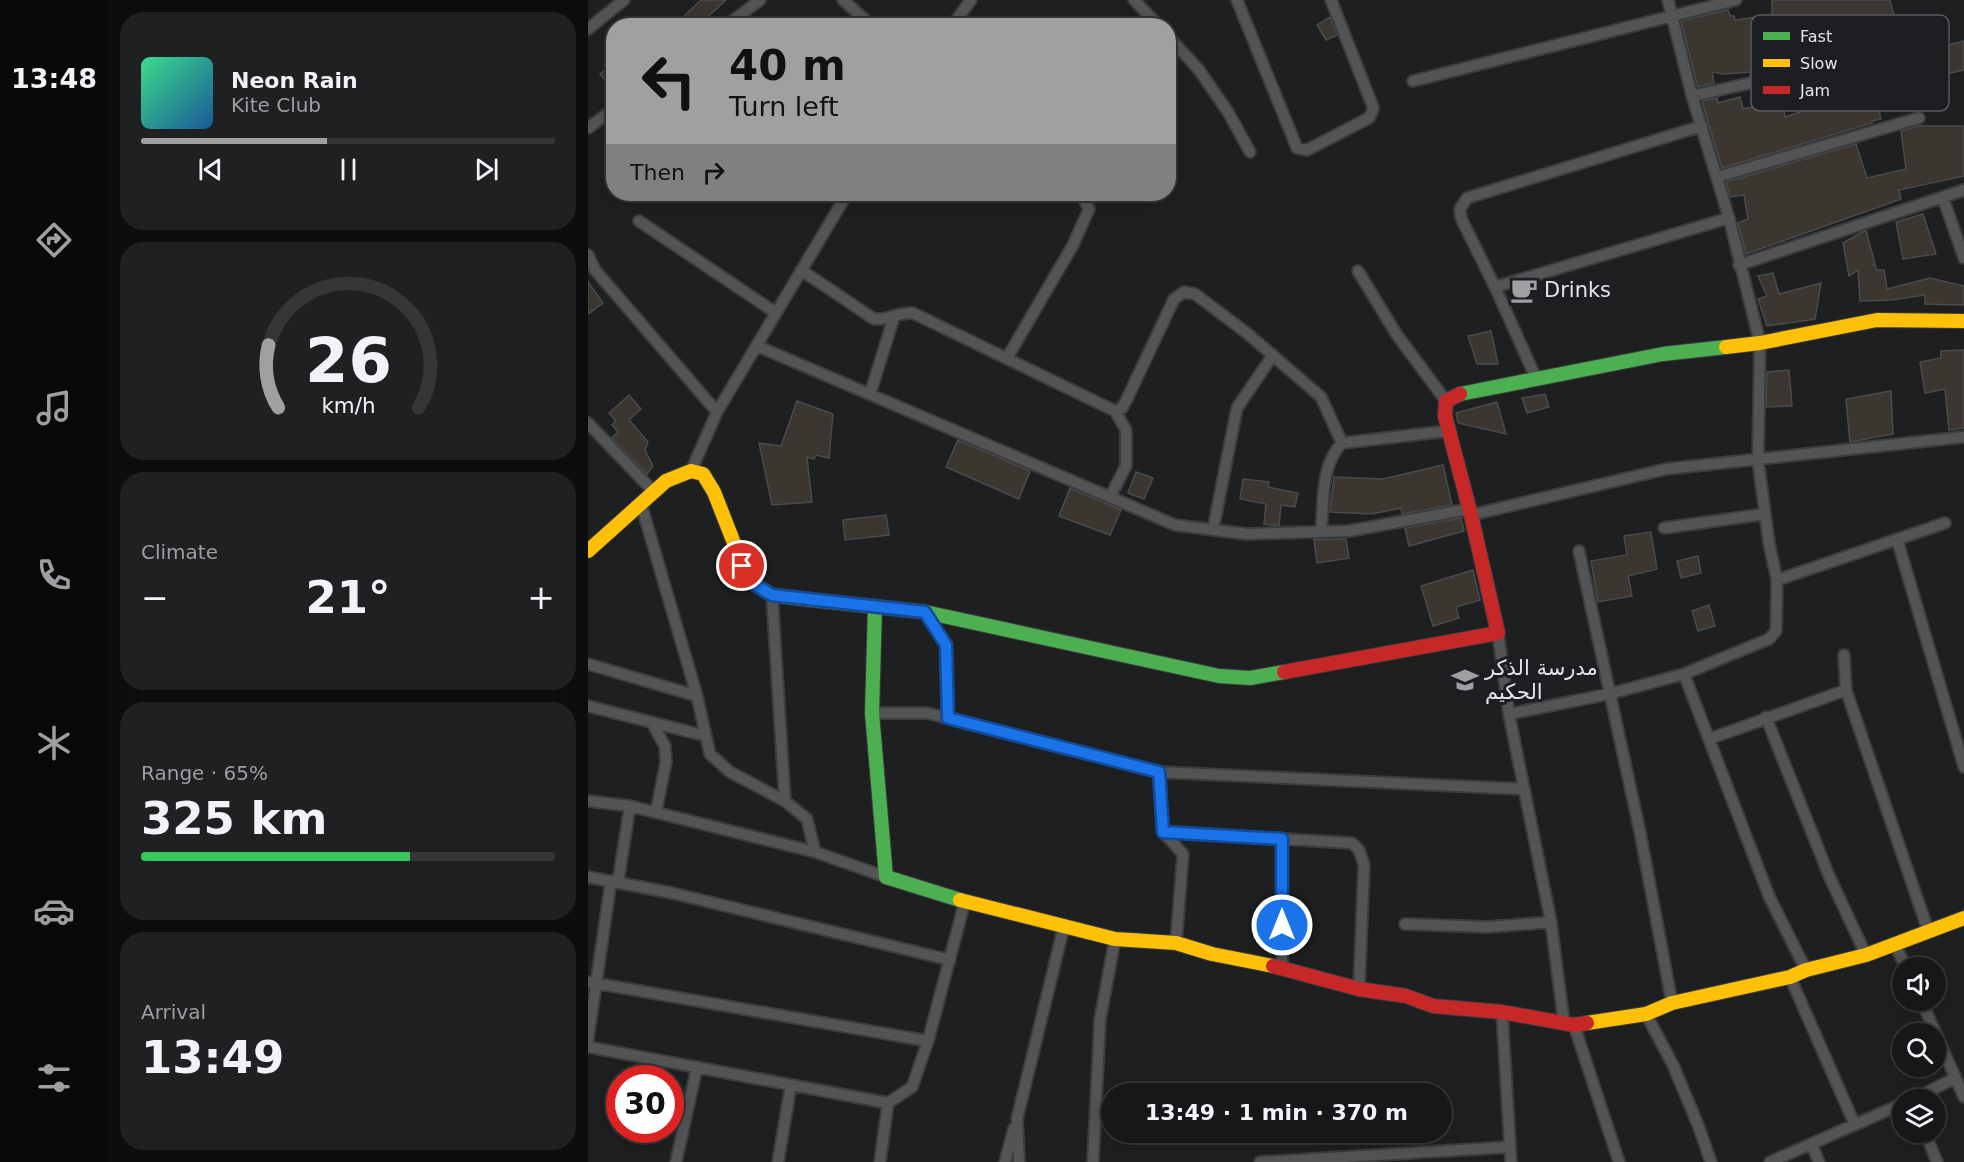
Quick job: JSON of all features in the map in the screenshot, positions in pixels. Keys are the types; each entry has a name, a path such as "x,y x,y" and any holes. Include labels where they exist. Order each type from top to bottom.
{"street":[{"path":"588,29 624,0"},
{"path":"736,18 760,0"},
{"path":"843,0 863,18"},
{"path":"958,18 971,0"},
{"path":"1134,0 1151,18"},
{"path":"1237,0 1297,148 1306,150 1369,117 1373,107 1331,0"},
{"path":"1509,714 1609,694 1684,674 1769,639 1776,631 1777,580 1758,460 1760,343 1729,218 1692,96 1668,0"},
{"path":"1413,81 1736,0"},
{"path":"1176,47 1199,70 1211,87 1250,152"},
{"path":"1692,96 1751,83"},
{"path":"588,128 606,115"},
{"path":"1717,177 1919,118"},
{"path":"1536,378 1461,218 1460,209 1467,198 1702,126"},
{"path":"1739,264 1964,190"},
{"path":"1943,198 1964,258"},
{"path":"691,471 717,412 843,201"},
{"path":"1007,358 1073,245 1089,209 1085,201"},
{"path":"1495,287 1729,218"},
{"path":"639,221 776,313"},
{"path":"588,255 591,272 717,412"},
{"path":"801,270 874,319 886,320 904,313 913,313 1115,411 1126,430 1126,466 1110,497"},
{"path":"1358,271 1397,335 1446,401 1445,417 1448,431 1470,512 1498,633 1509,714 1569,1024 1618,1162"},
{"path":"1115,411 1122,408 1126,401 1174,299 1184,292 1195,294 1248,334 1321,397 1342,444"},
{"path":"870,394 894,317"},
{"path":"1446,401 1461,393 1663,354 1760,343 1877,320 1964,321"},
{"path":"757,346 1174,525 1247,534 1349,531 1470,512 1666,469 1964,437"},
{"path":"1214,530 1237,408 1273,355"},
{"path":"588,423 654,492"},
{"path":"1321,532 1327,466 1334,452 1342,444 1448,431"},
{"path":"588,551 666,481 691,471 702,474 714,492 742,566 754,584 772,595 925,612 1219,676 1250,678 1498,633"},
{"path":"641,504 697,696 710,754 730,772 785,801 807,819 815,852"},
{"path":"1664,528 1765,514"},
{"path":"1777,580 1945,523"},
{"path":"1897,539 1964,767"},
{"path":"1579,551 1640,832 1672,1003"},
{"path":"772,595 785,801"},
{"path":"875,606 872,712 886,877"},
{"path":"925,612 946,645 948,718"},
{"path":"1844,655 1846,690 1928,930"},
{"path":"588,664 697,696"},
{"path":"1684,674 1769,896 1806,970"},
{"path":"1709,739 1846,690"},
{"path":"588,706 706,736"},
{"path":"872,712 927,712 1159,772 1523,789"},
{"path":"1766,717 1830,878 1866,955"},
{"path":"652,723 665,746 666,762 656,812"},
{"path":"1159,772 1163,832 1183,854 1176,943"},
{"path":"588,801 630,806 815,852 965,901 1115,939 1176,943 1212,954 1282,968 1359,989 1406,996 1433,1006 1502,1012 1569,1024 1646,1014 1672,1003 1790,977 1806,970 1866,955 1964,918"},
{"path":"588,1040 592,982 630,806"},
{"path":"1163,832 1352,843 1359,850 1364,865 1359,989"},
{"path":"1282,839 1282,968"},
{"path":"588,877 672,893 950,960"},
{"path":"588,1047 888,1103 912,1087 928,1041 965,901"},
{"path":"1405,924 1488,927 1551,922"},
{"path":"1005,1162 1064,926"},
{"path":"1093,1162 1100,1020 1115,939"},
{"path":"1895,944 1901,957"},
{"path":"1790,977 1855,1125"},
{"path":"592,982 928,1041"},
{"path":"1926,1011 1964,1097"},
{"path":"1502,1012 1511,1162"},
{"path":"1646,1014 1673,1065 1698,1125 1709,1161"},
{"path":"676,1162 697,1067"},
{"path":"1934,1089 1955,1078"},
{"path":"778,1162 791,1085"},
{"path":"880,1162 888,1103"},
{"path":"1770,1162 1892,1108"},
{"path":"1017,1119 1019,1162"},
{"path":"1929,1143 1937,1162"},
{"path":"1812,1145 1819,1162"},
{"path":"1260,1162 1510,1147"}],"building":[{"path":"701,0 726,0 706,18 682,18"},
{"path":"1772,0 1890,0 1894,15 1772,15"},
{"path":"1728,10 1730,16 1734,16 1735,20 1751,18 1751,72 1723,74 1712,72 1714,83 1698,87 1681,21"},
{"path":"1330,17 1337,35 1326,40 1317,25"},
{"path":"1964,41 1964,70 1949,73 1949,45"},
{"path":"606,70 606,82 600,74"},
{"path":"1740,97 1743,109 1751,107 1751,111 1784,111 1785,117 1804,111 1879,111 1881,119 1722,168 1702,101 1717,98 1718,103"},
{"path":"1917,126 1964,126 1964,176 1899,190 1901,199 1746,254 1738,223 1748,219 1744,195 1730,197 1726,182 1856,144 1867,178 1906,169 1901,131"},
{"path":"1923,214 1936,254 1903,259 1896,222"},
{"path":"1866,230 1875,264 1871,264 1875,265 1877,270 1884,270 1887,289 1930,278 1964,286 1964,305 1925,304 1925,295 1891,300 1860,301 1858,270 1849,276 1843,243"},
{"path":"1773,273 1779,294 1821,283 1815,319 1767,326 1758,299 1767,296 1758,276"},
{"path":"588,282 603,303 588,314"},
{"path":"1491,331 1498,364 1477,364 1468,336"},
{"path":"1964,350 1964,428 1949,430 1945,389 1925,393 1920,362 1941,358 1941,351"},
{"path":"1789,370 1792,406 1766,407 1767,372"},
{"path":"1891,391 1893,434 1850,442 1846,399"},
{"path":"1545,394 1549,407 1527,413 1522,398"},
{"path":"629,395 641,409 629,420 648,442 645,450 653,466 647,474 612,438 618,432 612,425 616,421 609,413"},
{"path":"797,401 833,414 829,458 816,455 814,459 807,457 812,502 772,505 759,443 781,446"},
{"path":"1497,402 1506,434 1458,423 1456,413"},
{"path":"958,440 1030,471 1019,499 946,467"},
{"path":"1443,465 1452,505 1402,514 1401,508 1372,514 1330,512 1334,477 1383,479"},
{"path":"1136,472 1153,478 1144,499 1128,493"},
{"path":"1243,479 1269,482 1268,487 1298,493 1295,507 1281,505 1279,526 1264,524 1266,504 1240,499"},
{"path":"1070,488 1121,510 1110,535 1059,516"},
{"path":"886,515 889,535 845,540 843,520"},
{"path":"1461,518 1464,531 1409,546 1405,528"},
{"path":"1651,532 1657,569 1628,576 1632,596 1598,602 1591,561 1627,555 1624,536"},
{"path":"1346,539 1349,558 1317,563 1314,540"},
{"path":"1698,556 1701,573 1681,578 1677,561"},
{"path":"1473,570 1480,600 1456,607 1459,618 1433,626 1421,586"},
{"path":"1709,605 1715,626 1698,631 1692,611"}],"traffic: fast":[{"path":"1460,394 1663,354 1726,347"},
{"path":"813,600 925,612 1219,676 1250,678 1284,672"},
{"path":"875,606 872,713 886,877 960,900"}],"traffic: slow":[{"path":"1726,347 1760,343 1877,320 1964,321"},
{"path":"588,551 666,481 691,471 703,474 714,492 743,566 754,584 772,595 813,600"},
{"path":"960,900 1115,939 1176,943 1212,954 1273,966"},
{"path":"1587,1023 1646,1014 1672,1003 1790,977 1806,970 1866,955 1964,918"}],"traffic: jam":[{"path":"1284,672 1498,633 1445,416 1446,401 1460,394"},
{"path":"1273,966 1359,989 1406,996 1433,1006 1502,1012 1574,1025 1587,1023"}],"place":[{"name":"Drinks","path":"1524,290"},
{"name":"مدرسة الذكر الحكيم","path":"1465,680"}],"route":[{"path":"742,566 754,584 772,595 925,612 946,645 948,718 1159,772 1163,832 1282,839 1282,925"}]}
